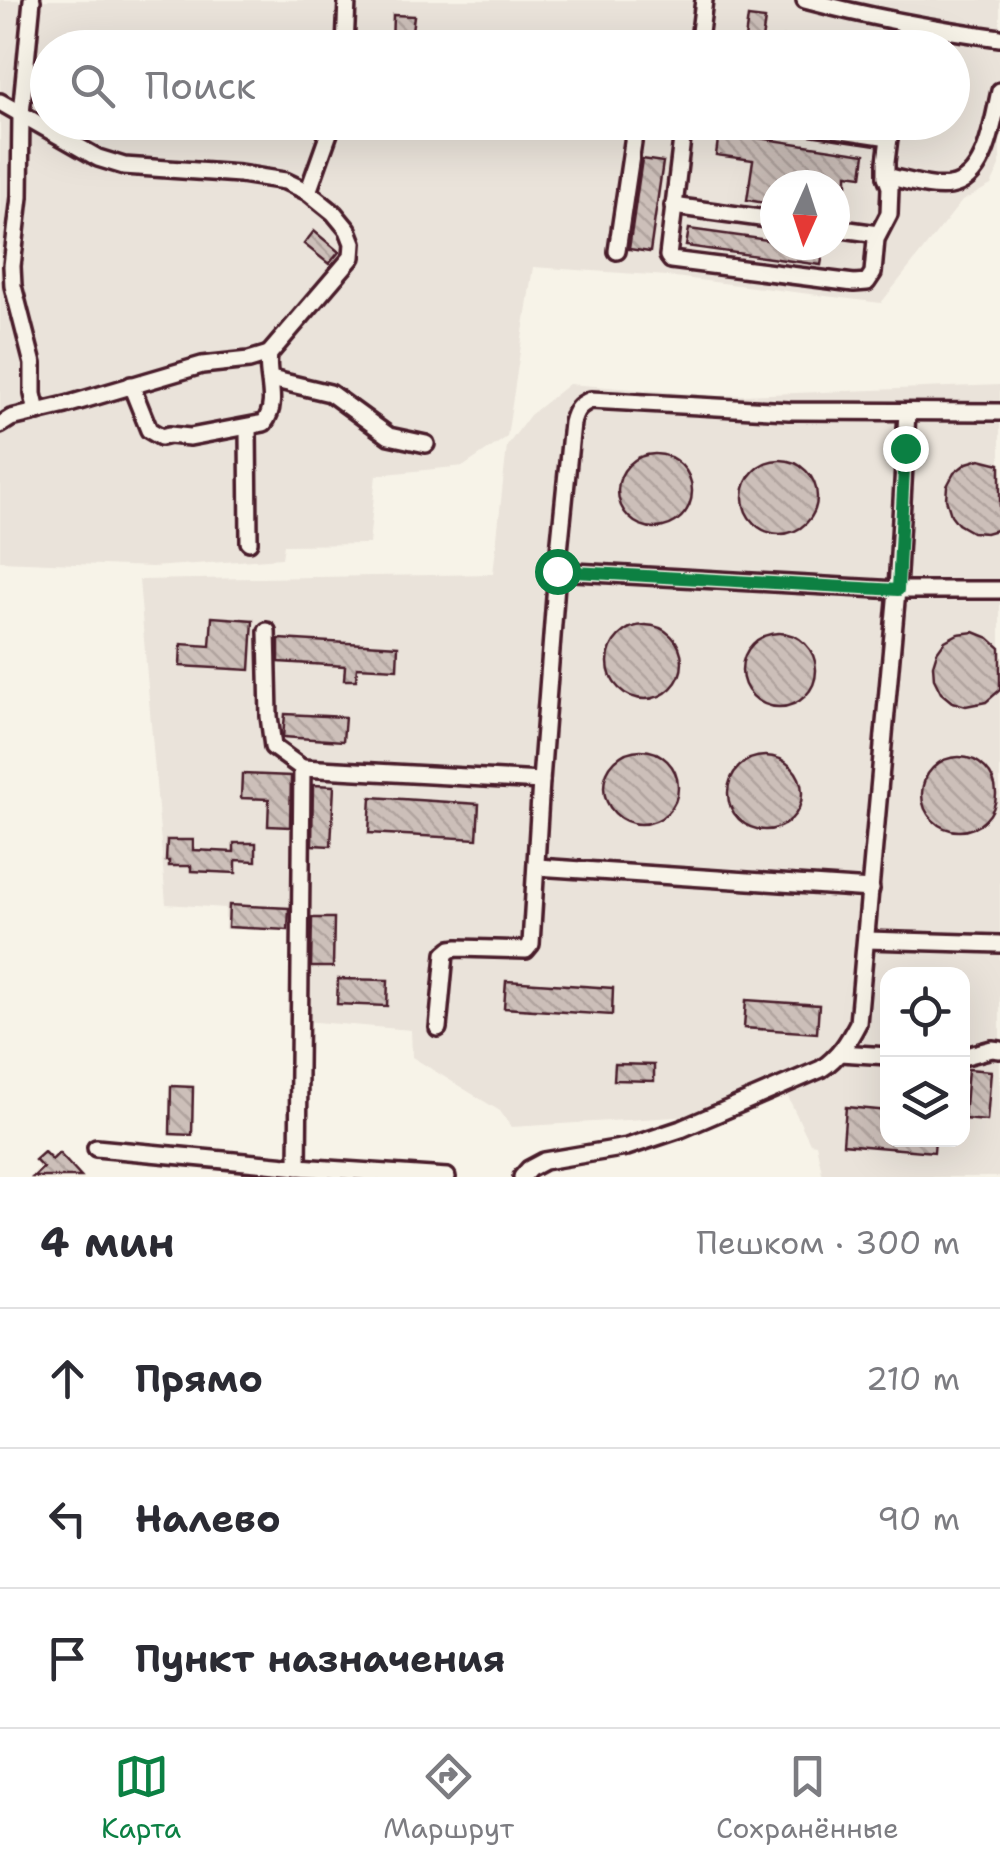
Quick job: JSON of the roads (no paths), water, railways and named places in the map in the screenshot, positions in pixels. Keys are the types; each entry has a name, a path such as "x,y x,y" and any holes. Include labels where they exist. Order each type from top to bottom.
{"street":[{"path":"32,0 21,114 20,197 6,274 13,286 33,364 36,412"},
{"path":"346,30 347,0"},
{"path":"700,30 704,0"},
{"path":"805,0 950,30"},
{"path":"905,30 906,23"},
{"path":"970,33 1000,38"},
{"path":"886,176 938,186 964,181 983,157 1000,91"},
{"path":"0,102 30,119"},
{"path":"66,140 98,158 124,166 285,181 308,192 334,213 353,242 352,257 270,354 268,370 273,387 269,418 264,423 190,436 154,435 132,385"},
{"path":"308,192 327,140"},
{"path":"617,250 633,140"},
{"path":"682,140 668,256 671,260 854,283 867,282 873,274 876,239 888,214 889,140"},
{"path":"674,206 760,218"},
{"path":"850,230 878,234"},
{"path":"0,426 12,418 202,365 270,354"},
{"path":"271,379 330,393 388,436 426,444"},
{"path":"438,1028 445,954 458,948 526,950 531,944 557,571 572,422 580,404 591,400 790,411 1000,412"},
{"path":"522,1177 544,1160 627,1147 681,1129 821,1070 840,1054 858,1023 898,590 907,412"},
{"path":"248,427 249,542"},
{"path":"557,571 898,590 1000,590"},
{"path":"267,632 273,746 302,768 540,781"},
{"path":"298,1167 302,768"},
{"path":"537,867 871,889"},
{"path":"867,940 1000,944"},
{"path":"970,1055 992,1048 1000,1050"},
{"path":"840,1054 880,1056"},
{"path":"96,1148 447,1177"}]}
